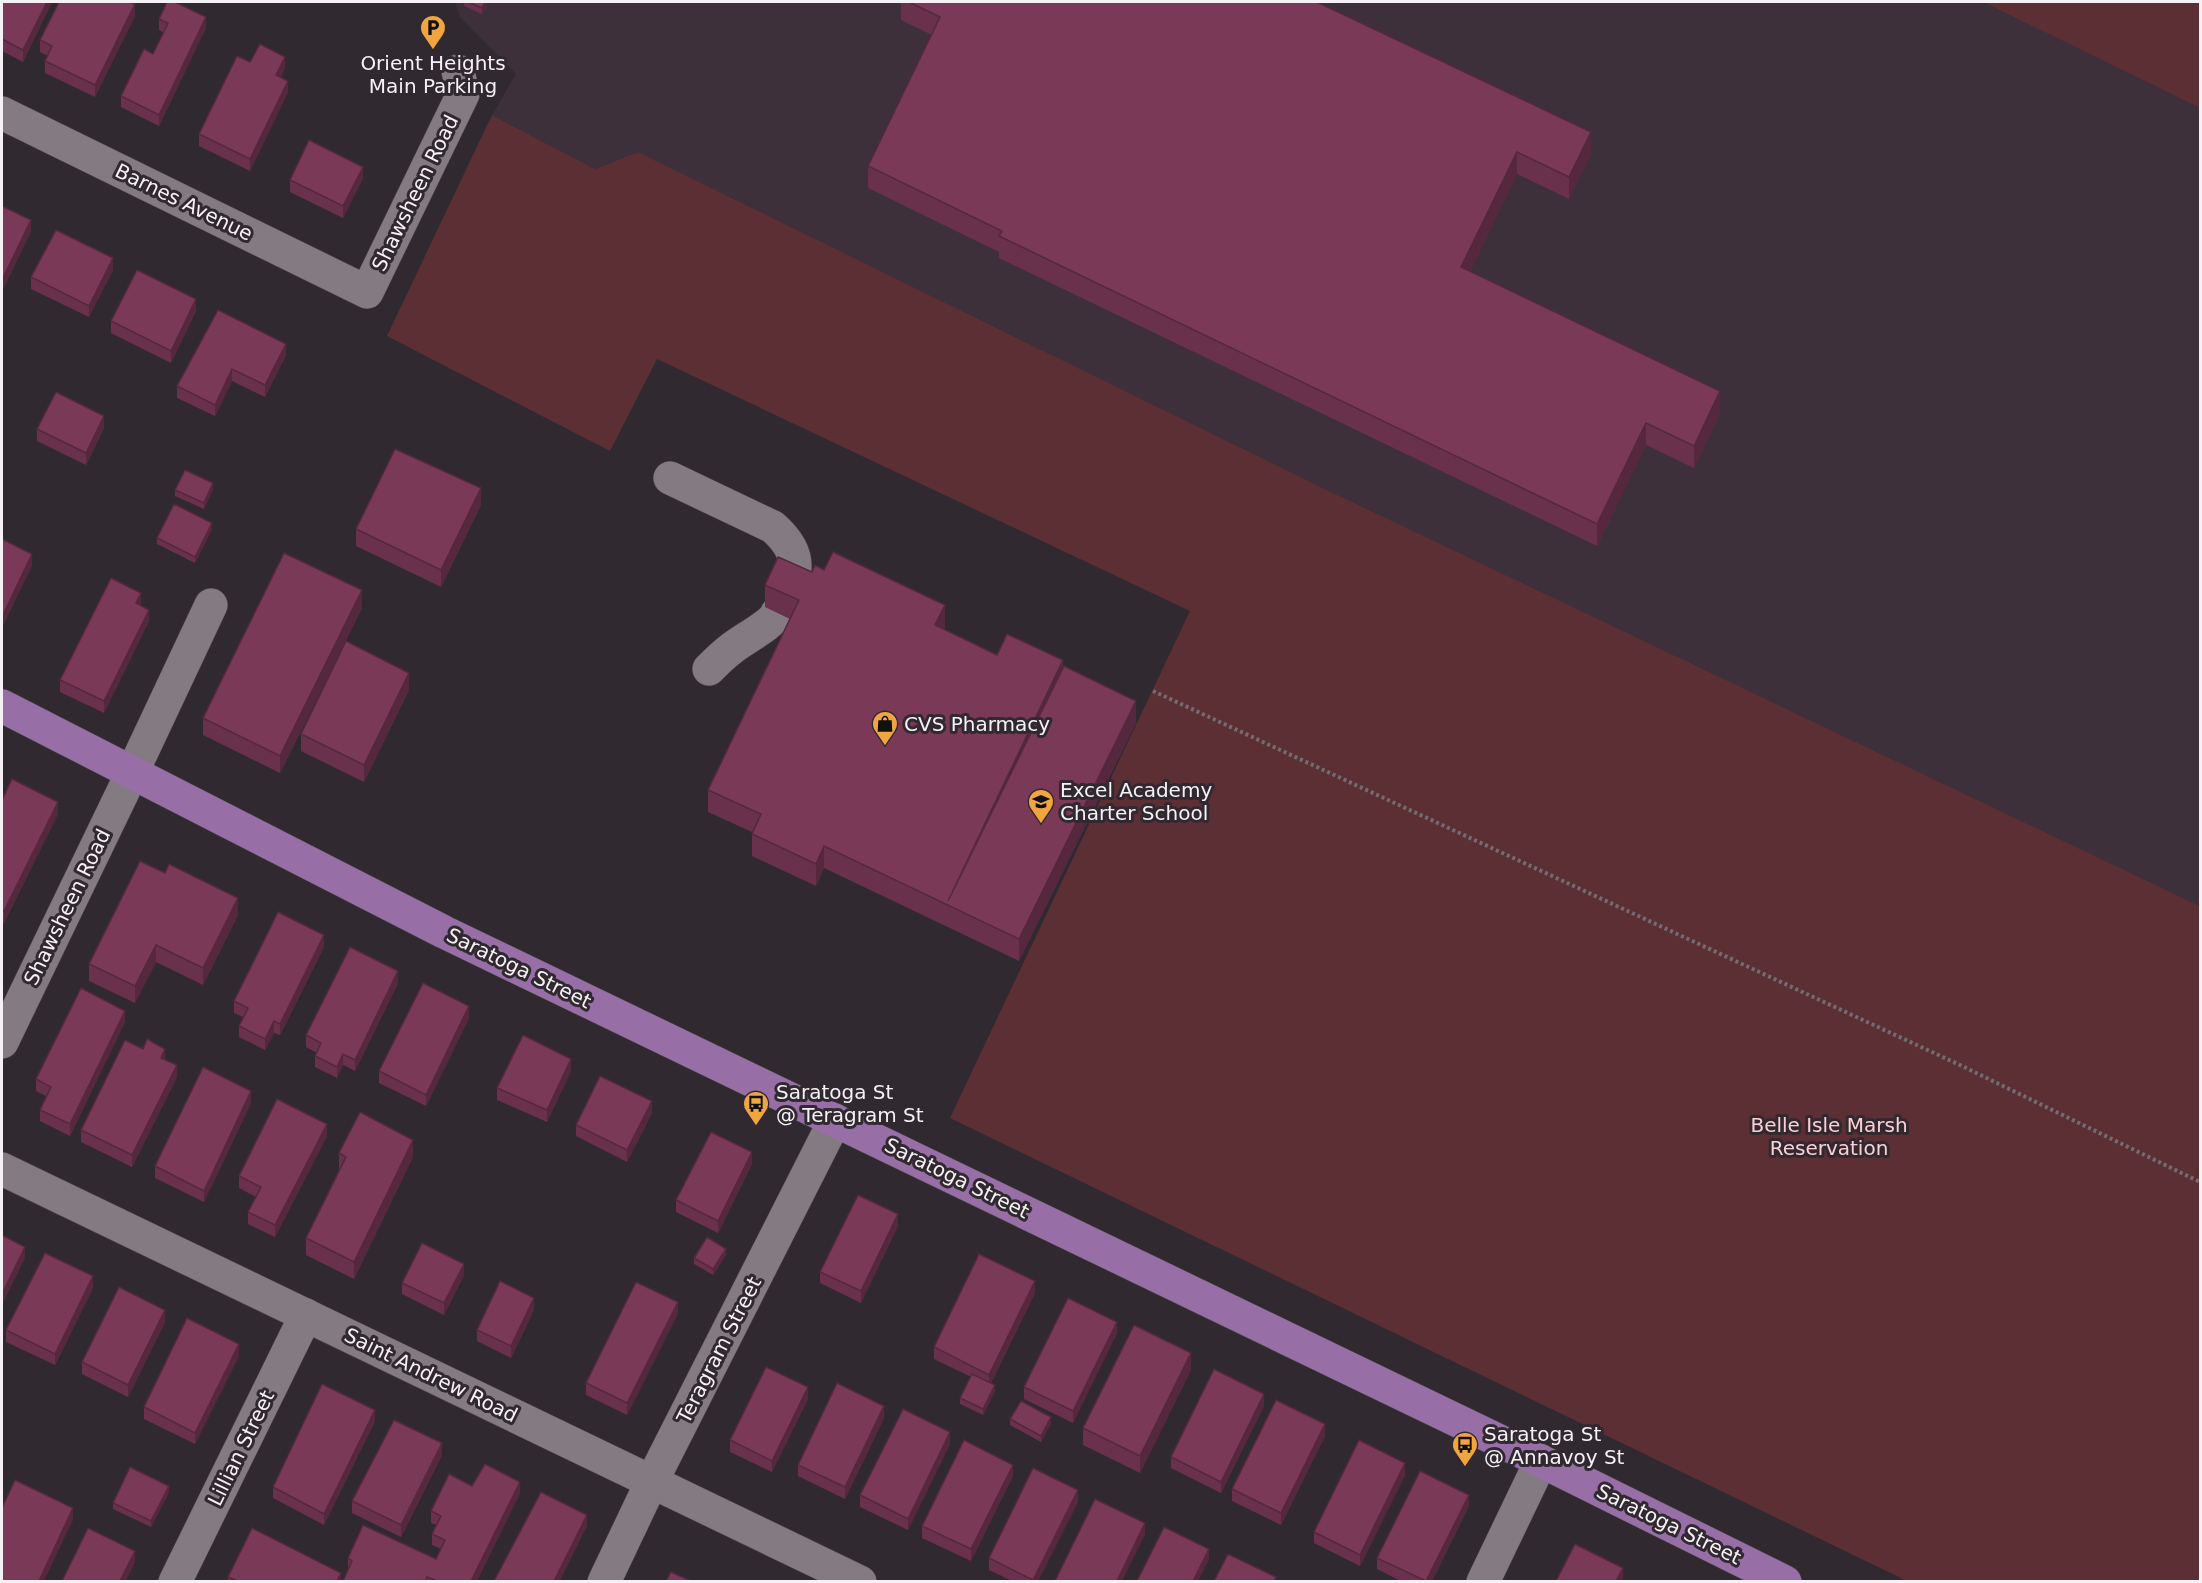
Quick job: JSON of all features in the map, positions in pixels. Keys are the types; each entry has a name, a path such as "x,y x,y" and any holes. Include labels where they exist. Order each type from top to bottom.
{"main road":[{"name":"Saratoga Street","path":"2,706 444,932 835,1119 1785,1581"}],"street":[{"name":"Shawsheen Road","path":"367,292 460,82"},
{"name":"Barnes Avenue","path":"2,113 367,292"},
{"path":"670,478 772,527 785,538 792,549 796,563 776,617 765,627 730,649 709,669"},
{"name":"Shawsheen Road","path":"2,1042 211,605"},
{"name":"Teragram Street","path":"604,1581 835,1119"},
{"name":"Saint Andrew Road","path":"2,1169 860,1581"},
{"name":"Lillian Street","path":"176,1581 306,1315"},
{"path":"1483,1581 1541,1461"}],"path":[{"path":"1153,691 1949,1060 2200,1182"}],"shaded area":[{"path":"455,2 1983,2 2200,108 2200,906 1325,489 638,152 595,169 492,115 516,74 460,17"}],"green space":[{"path":"1983,2 2200,2 2200,108"},
{"name":"Belle Isle Marsh Reservation","path":"492,115 595,169 638,152 1325,489 2200,906 2200,1581 1907,1581 950,1118 1190,611 657,359 610,451 387,336"}],"building":[{"path":"2,2 47,2 23,50 2,39"},
{"path":"59,2 129,2 135,4 95,85 45,61 52,46 40,40"},
{"path":"167,2 175,2 206,17 159,115 121,96 144,49 153,54 168,23 159,19"},
{"path":"468,2 485,2 482,8"},
{"path":"909,2 1317,2 1591,132 1569,177 1517,152 1461,267 1720,391 1694,446 1646,423 1597,524 999,236 1002,231 868,166 940,17"},
{"path":"260,44 285,57 276,75 288,81 250,159 199,134 237,56 250,62"},
{"path":"309,140 363,167 343,206 290,180"},
{"path":"2,206 31,220 2,280"},
{"path":"56,230 113,258 89,306 31,277"},
{"path":"137,270 196,299 171,351 111,321"},
{"path":"218,310 286,344 265,385 232,369 215,405 177,386"},
{"path":"56,392 104,416 86,453 37,429"},
{"path":"395,449 481,488 441,570 356,529"},
{"path":"185,470 213,483 204,503 175,490"},
{"path":"174,504 212,523 195,557 157,538"},
{"path":"2,539 32,554 2,617"},
{"name":"CVS Pharmacy","path":"833,552 945,605 935,625 997,655 1007,634 1063,660 948,901 1064,666 1136,701 1019,939 824,846 816,864 752,834 761,814 708,790 799,600 765,585 778,557 812,572 815,565 824,570"},
{"path":"284,553 362,590 280,756 203,718"},
{"path":"111,578 141,593 136,603 149,610 104,701 60,680"},
{"path":"346,641 409,673 364,765 301,734"},
{"path":"12,779 58,802 4,911 2,910 2,800"},
{"path":"140,861 165,873 169,864 238,898 203,968 156,945 135,986 89,964"},
{"path":"278,912 324,935 280,1024 274,1021 265,1039 239,1026 248,1008 234,1001"},
{"path":"350,947 398,971 355,1060 343,1054 337,1067 315,1056 321,1043 306,1035"},
{"path":"423,983 469,1006 426,1095 379,1071"},
{"path":"81,988 125,1011 70,1124 40,1110 51,1087 36,1079"},
{"path":"523,1035 571,1059 547,1110 497,1088"},
{"path":"147,1039 165,1049 161,1058 177,1065 132,1155 81,1130 125,1040 143,1049"},
{"path":"203,1067 251,1091 204,1191 155,1166"},
{"path":"600,1076 652,1101 627,1150 576,1125"},
{"path":"277,1099 327,1124 275,1225 248,1212 261,1187 239,1176"},
{"path":"360,1112 413,1140 354,1262 306,1238 346,1157 339,1153"},
{"path":"711,1132 752,1152 718,1221 676,1200"},
{"path":"858,1195 898,1214 861,1291 820,1272"},
{"path":"2,1235 25,1247 2,1294"},
{"path":"707,1237 726,1249 713,1269 694,1258"},
{"path":"422,1243 464,1264 444,1303 402,1283"},
{"path":"45,1253 93,1276 55,1354 6,1330"},
{"path":"979,1254 1035,1281 989,1375 934,1347"},
{"path":"500,1281 534,1298 511,1346 477,1330"},
{"path":"636,1282 678,1302 627,1403 586,1383"},
{"path":"119,1287 165,1310 128,1385 82,1362"},
{"path":"1068,1298 1117,1322 1073,1411 1024,1387"},
{"path":"187,1318 239,1344 195,1433 144,1407"},
{"path":"1134,1325 1191,1353 1140,1456 1083,1428"},
{"path":"766,1367 808,1387 772,1461 730,1440"},
{"path":"1214,1369 1264,1394 1221,1482 1171,1457"},
{"path":"972,1374 995,1385 983,1409 960,1398"},
{"path":"837,1383 884,1406 845,1487 798,1465"},
{"path":"322,1384 375,1410 324,1514 273,1487"},
{"path":"1276,1400 1325,1424 1281,1513 1232,1489"},
{"path":"1021,1401 1051,1417 1041,1436 1010,1419"},
{"path":"903,1409 950,1432 908,1519 860,1495"},
{"path":"394,1420 442,1443 401,1525 352,1501"},
{"path":"964,1440 1013,1465 971,1549 922,1526"},
{"path":"1359,1440 1405,1463 1360,1555 1314,1532"},
{"path":"485,1464 520,1482 471,1581 437,1581 427,1577 425,1581 343,1581 352,1561 348,1558 363,1525 436,1559 445,1540 432,1534 441,1516 431,1511 449,1474 472,1486"},
{"path":"130,1467 169,1486 151,1521 113,1503"},
{"path":"1033,1468 1078,1490 1033,1580 989,1558"},
{"path":"1420,1471 1469,1495 1426,1581 1377,1558"},
{"path":"15,1480 73,1508 39,1581 2,1581 2,1508"},
{"path":"541,1492 587,1515 554,1581 494,1581"},
{"path":"1095,1499 1145,1523 1117,1581 1055,1581"},
{"path":"1164,1527 1209,1549 1193,1581 1137,1581"},
{"path":"88,1528 135,1551 120,1581 62,1581"},
{"path":"252,1528 341,1573 337,1581 238,1581 228,1577"},
{"path":"1575,1544 1623,1568 1616,1581 1556,1581"},
{"path":"1228,1554 1276,1577 1274,1581 1214,1581"},
{"path":"671,1572 691,1581 666,1581"}],"place":[{"name":"Orient Heights Main Parking","path":"433,51"},
{"name":"CVS Pharmacy","path":"885,747"},
{"name":"Excel Academy Charter School","path":"1041,825"},
{"name":"Saratoga St @ Teragram St","path":"756,1127"},
{"name":"Saratoga St @ Annavoy St","path":"1465,1468"}]}
